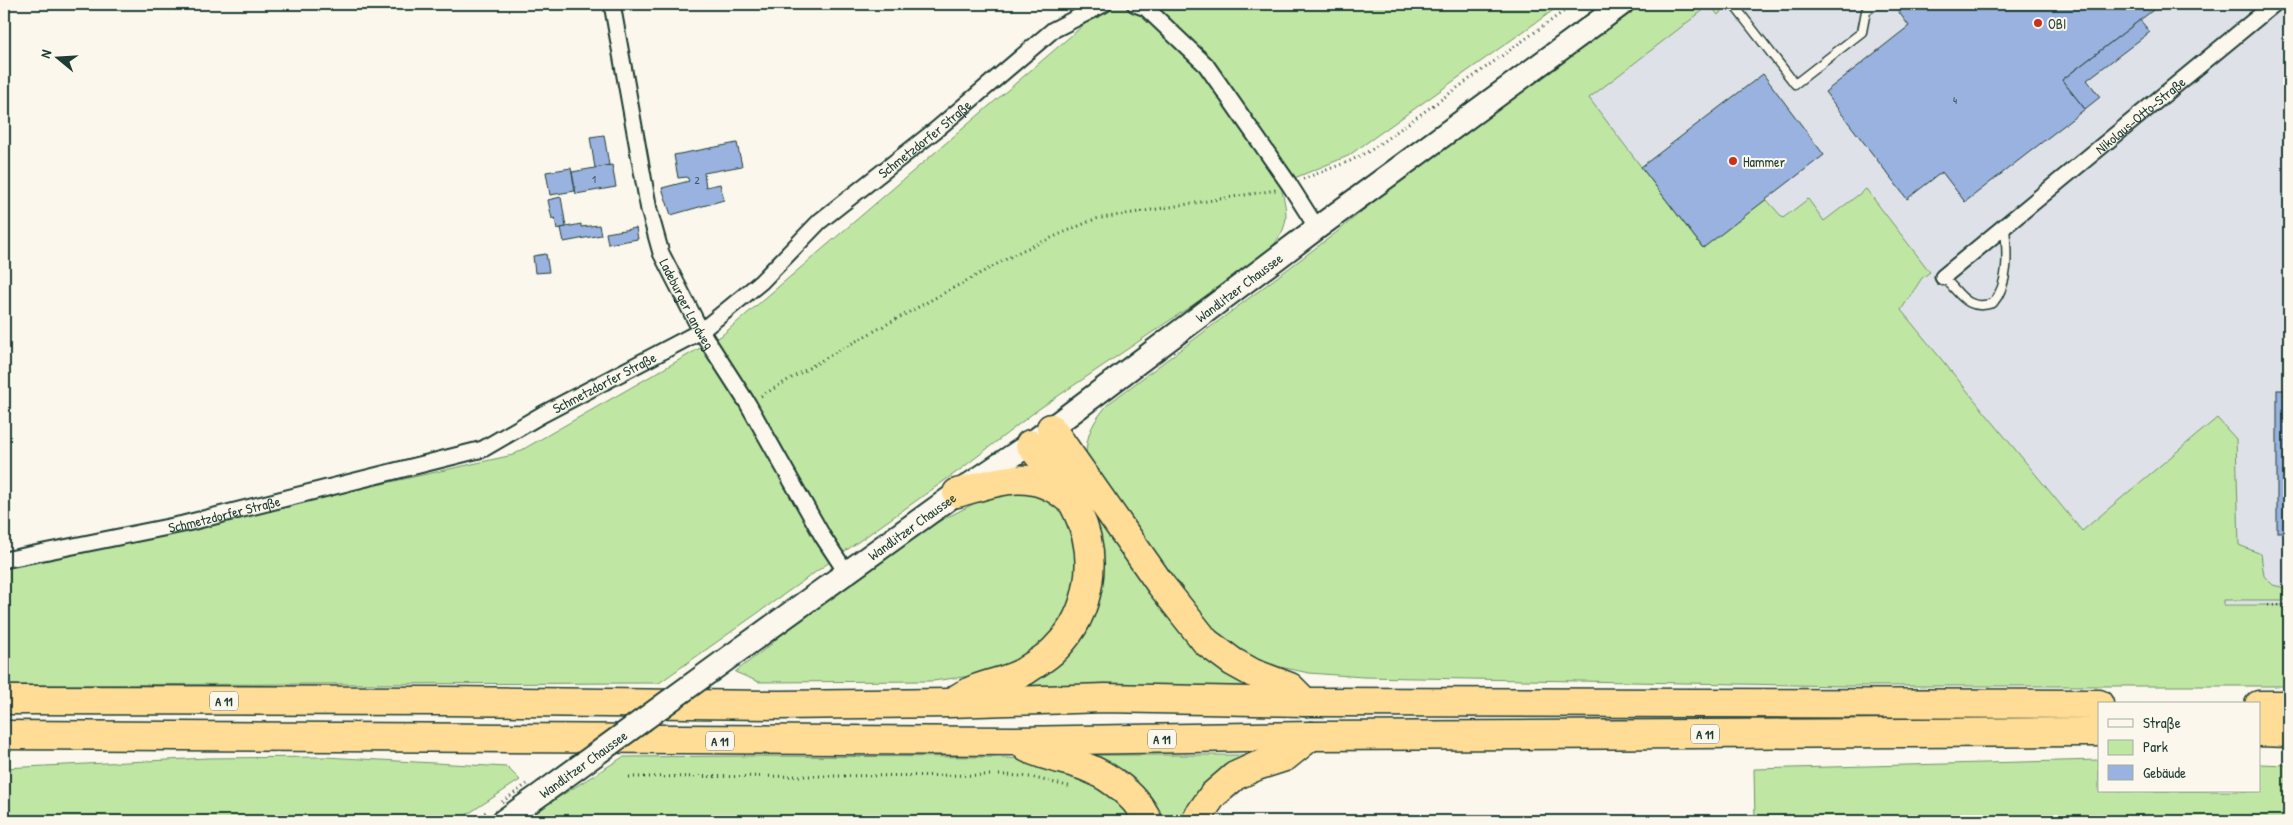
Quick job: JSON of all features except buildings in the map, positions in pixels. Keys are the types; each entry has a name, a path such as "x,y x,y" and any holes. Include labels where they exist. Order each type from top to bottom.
{"highway":[{"path":"950,703 971,689 1024,672 1056,648 1076,621 1088,592 1090,560 1086,534 1041,436"},
{"path":"1041,436 1206,642 1233,662 1253,673 1290,687 1305,702"},
{"path":"957,493 1005,479 1020,478 1052,488 1074,505"},
{"name":"A 11","path":"4,700 445,701 779,705 950,703 1105,698 1305,702 2098,704"},
{"path":"2260,705 2289,705"},
{"name":"A 11","path":"4,736 1014,742 1311,736 2098,732"},
{"path":"2260,732 2289,732"},
{"path":"1195,821 1213,795 1235,776 1257,766 1285,757 1311,736"},
{"path":"1014,742 1044,756 1072,762 1097,772 1134,799 1148,821"}],"main road":[{"name":"Wandlitzer Chaussee","path":"503,821 846,572 1041,436 1317,228 1622,4"}],"street":[{"name":"Ladeburger Landweg","path":"612,4 652,218 661,253 701,331 748,404 818,529 846,572"},
{"name":"Schmetzdorfer Straße","path":"4,560 184,524 483,450 543,414 701,331 761,282 820,221 936,128 1053,30 1104,4"},
{"path":"1135,4 1146,8 1206,65 1289,184 1317,228"},
{"name":"Nikolaus-Otto-Straße","path":"1942,276 2274,4"}],"lane":[{"path":"1733,4 1795,84 1862,32 1866,11 1876,4"},
{"name":"Nikolaus-Otto-Straße","path":"1942,276 1970,304 1981,306 1993,303 2004,288 2006,269 2004,226"}],"path":[{"path":"748,404 836,352 1021,251 1095,219 1276,190 1350,161 1371,150 1574,4"},
{"path":"2268,605 2289,605"},
{"path":"629,777 1007,775 1030,776 1077,787"}],"shaded area":[{"path":"1679,4 2289,4 2289,605 2073,601 1688,289 1551,102"}],"green space":[{"path":"1108,4 1562,4 1348,156 1280,184 1285,206 1285,223 1279,238 1265,256 1036,411 961,469 659,683 4,685 4,567 513,455 721,336"},
{"path":"1639,4 1714,4 1721,12 1718,15 1710,5 1589,98 1702,247 1766,199 1783,218 1808,199 1824,221 1866,189 1930,272 1922,278 1901,310 2082,531 2217,418 2236,439 2239,545 2261,554 2264,576 2273,585 2289,589 2289,600 2224,600 2224,605 2289,605 2289,686 1845,686 1363,677 1309,673 1251,661 1214,638 1086,456 1089,434 1099,416 1108,404 1337,232 1409,172"},
{"path":"1077,488 1249,686 1023,688 1026,680 1077,638"},
{"path":"995,493 1034,493 1057,505 1066,514 1075,537 1079,573 1067,615 1049,641 1019,662 970,676 933,681 759,682 735,672 774,642 772,639 920,531"},
{"path":"1086,755 1249,755 1185,821 1158,821"},
{"path":"325,757 507,767 520,780 457,821 4,821 4,768 208,758"},
{"path":"623,757 993,757 1035,760 1094,779 1139,821 529,821 535,812"},
{"path":"2098,760 2098,792 2260,792 2260,764 2289,765 2289,821 1755,821 1754,769"}],"place":[{"name":"OBI","path":"2038,23"},
{"name":"Hammer","path":"1733,161"}]}
